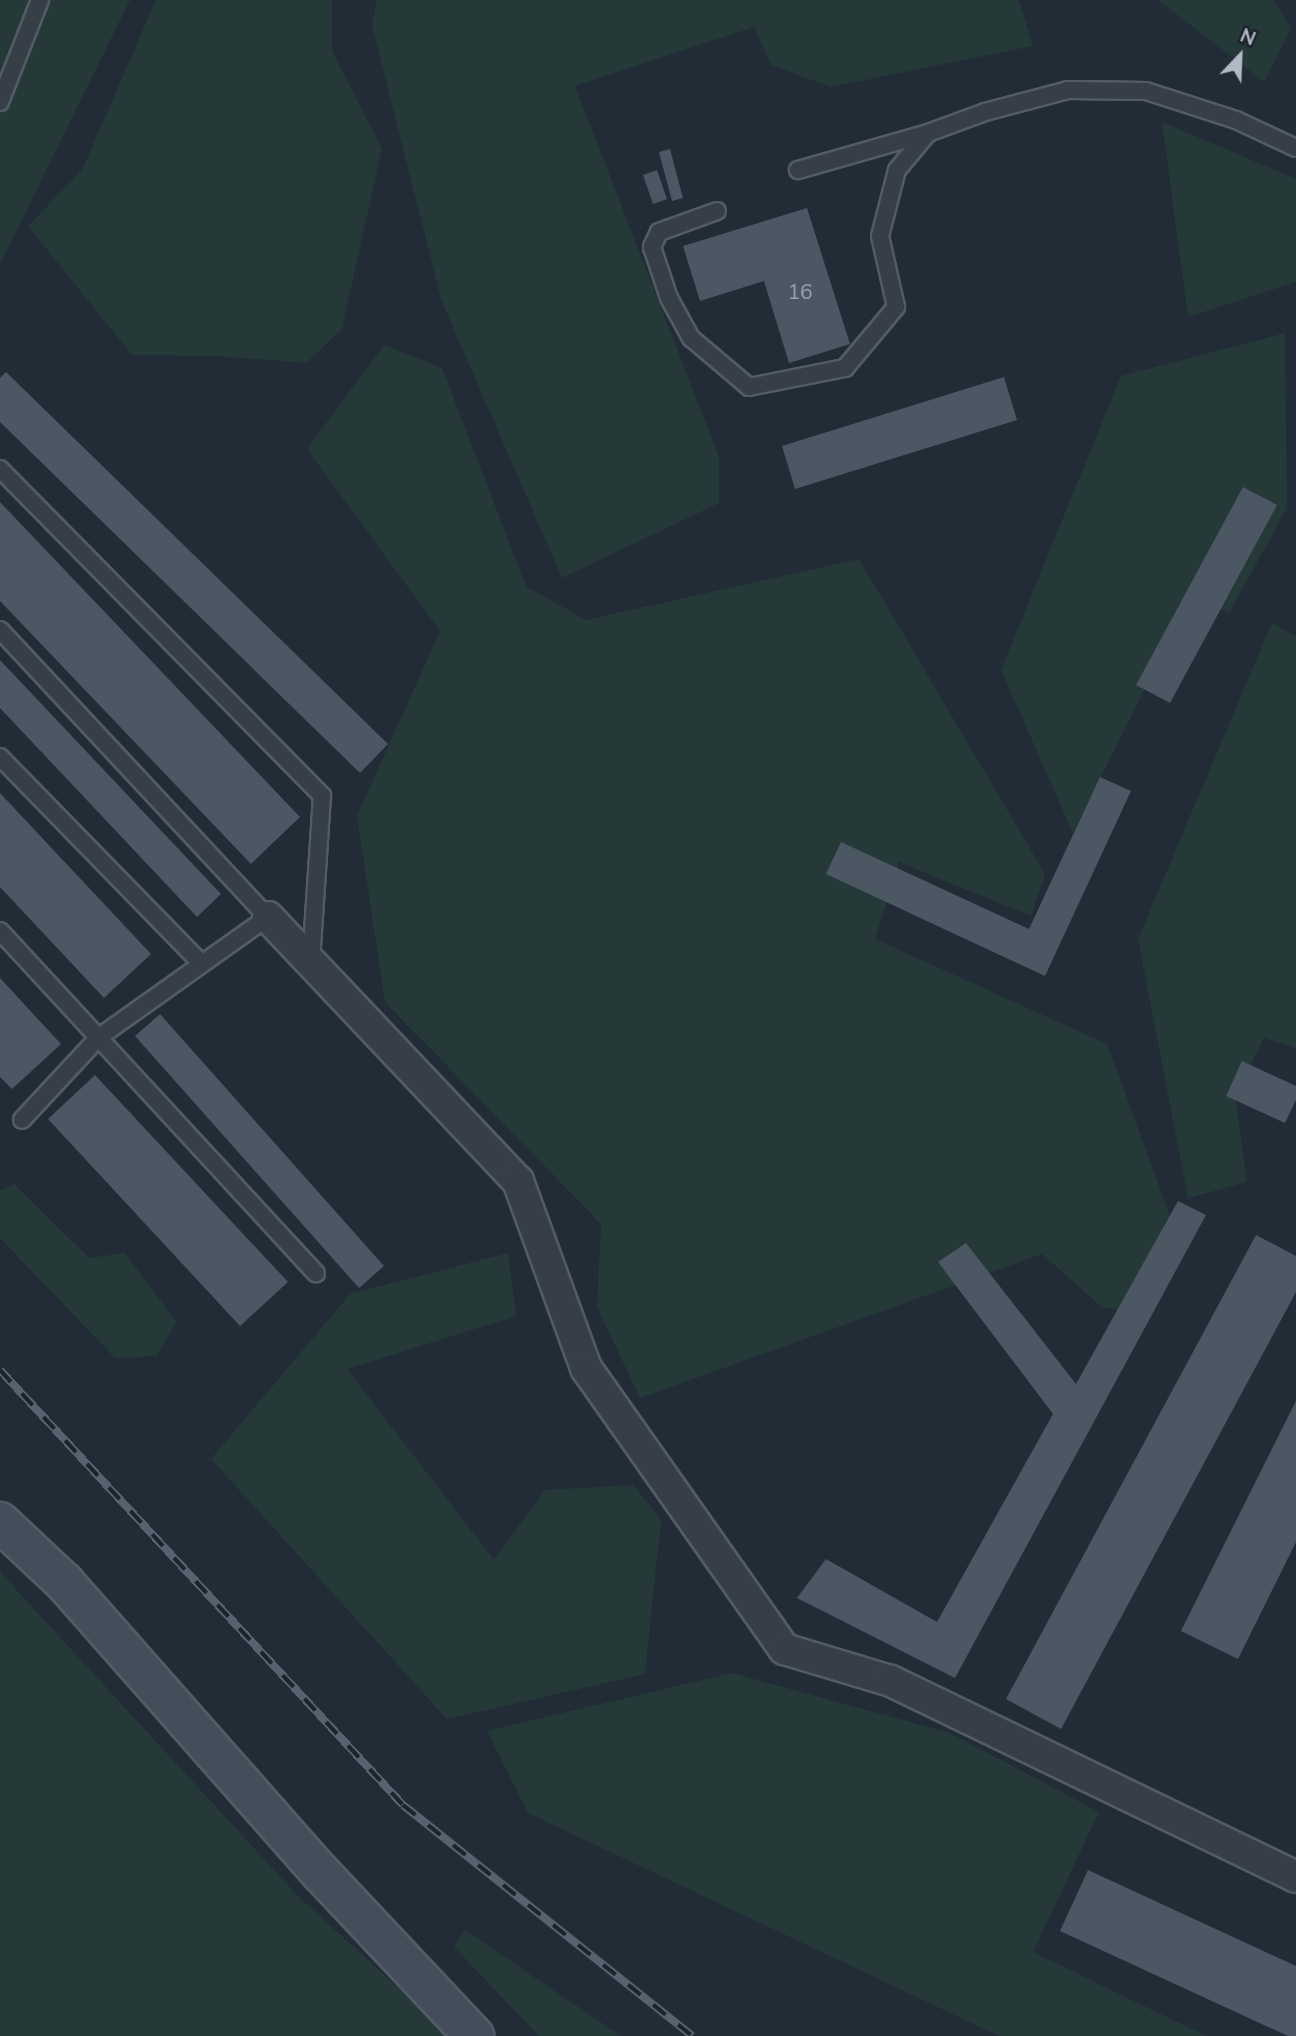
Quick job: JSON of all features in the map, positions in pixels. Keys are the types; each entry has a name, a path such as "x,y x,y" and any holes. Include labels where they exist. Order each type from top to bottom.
{"main road":[{"path":"0,1522 65,1582 321,1874 474,2036"}],"street":[{"path":"268,916 517,1181 586,1368 784,1649 891,1681 1296,1877"}],"lane":[{"path":"0,102 40,0"},
{"path":"798,170 928,133 985,112 1068,90 1146,91 1236,120 1296,148"},
{"path":"717,211 659,232 652,247 669,298 691,338 749,387 845,368 896,307 880,236 897,170 928,133"},
{"path":"0,469 322,796 311,962"},
{"path":"0,630 268,916 99,1037 22,1120"},
{"path":"0,757 202,964"},
{"path":"0,931 316,1274"}],"green space":[{"path":"0,0 130,0 0,264"},
{"path":"156,0 332,0 332,51 382,149 342,329 306,363 218,356 132,355 28,226 82,170"},
{"path":"377,0 1019,0 1033,46 831,87 771,65 754,27 575,86 719,457 719,503 562,578 442,302 372,25"},
{"path":"1158,0 1273,0 1291,28 1264,82"},
{"path":"1162,122 1296,179 1296,282 1188,317"},
{"path":"1285,333 1287,508 1229,613 1191,596 1073,833 1001,670 1121,376"},
{"path":"384,345 442,368 526,586 586,620 859,559 1045,874 1031,916 899,862 875,939 1107,1044 1173,1224 1136,1311 1103,1308 1042,1254 640,1398 597,1307 601,1224 385,1002 357,816 440,631 307,449"},
{"path":"1272,623 1296,636 1296,1048 1264,1038 1235,1095 1247,1182 1188,1198 1138,939"},
{"path":"14,1184 89,1258 125,1253 177,1322 156,1356 115,1358 0,1238 0,1191"},
{"path":"508,1253 516,1316 347,1369 494,1560 545,1490 633,1485 661,1520 645,1674 447,1719 211,1459 350,1294"},
{"path":"0,1572 298,1896 451,2036 0,2036"},
{"path":"732,1673 950,1733 1099,1812 1033,1952 1206,2036 999,2036 528,1813 487,1731"},
{"path":"465,1930 621,2036 539,2036 454,1947"}],"building":[{"path":"670,149 683,198 672,201 659,152"},
{"path":"657,170 667,199 653,204 643,175"},
{"path":"807,208 850,344 789,363 764,281 700,301 683,246"},
{"path":"6,372 388,744 360,773 0,422 0,378"},
{"path":"1004,377 1017,420 795,489 782,446"},
{"path":"1243,487 1277,505 1170,703 1136,685"},
{"path":"0,502 300,817 251,864 0,601"},
{"path":"0,660 221,894 197,917 0,708"},
{"path":"1100,777 1131,791 1045,976 826,874 841,842 1029,929"},
{"path":"0,793 151,954 104,998 0,887"},
{"path":"0,978 61,1044 12,1089 0,1077"},
{"path":"160,1014 384,1266 359,1288 135,1036"},
{"path":"1242,1061 1296,1086 1296,1100 1285,1123 1226,1096"},
{"path":"95,1075 288,1282 240,1326 48,1119"},
{"path":"1178,1201 1206,1215 955,1678 797,1598 826,1559 937,1622 1053,1414 938,1262 966,1243 1076,1384"},
{"path":"1256,1235 1296,1256 1296,1292 1061,1729 1006,1699"},
{"path":"1296,1401 1296,1542 1238,1659 1181,1631"},
{"path":"1088,1870 1296,1966 1296,2036 1288,2036 1060,1931"}],"railway":[{"path":"0,1370 403,1805 692,2036"}]}
